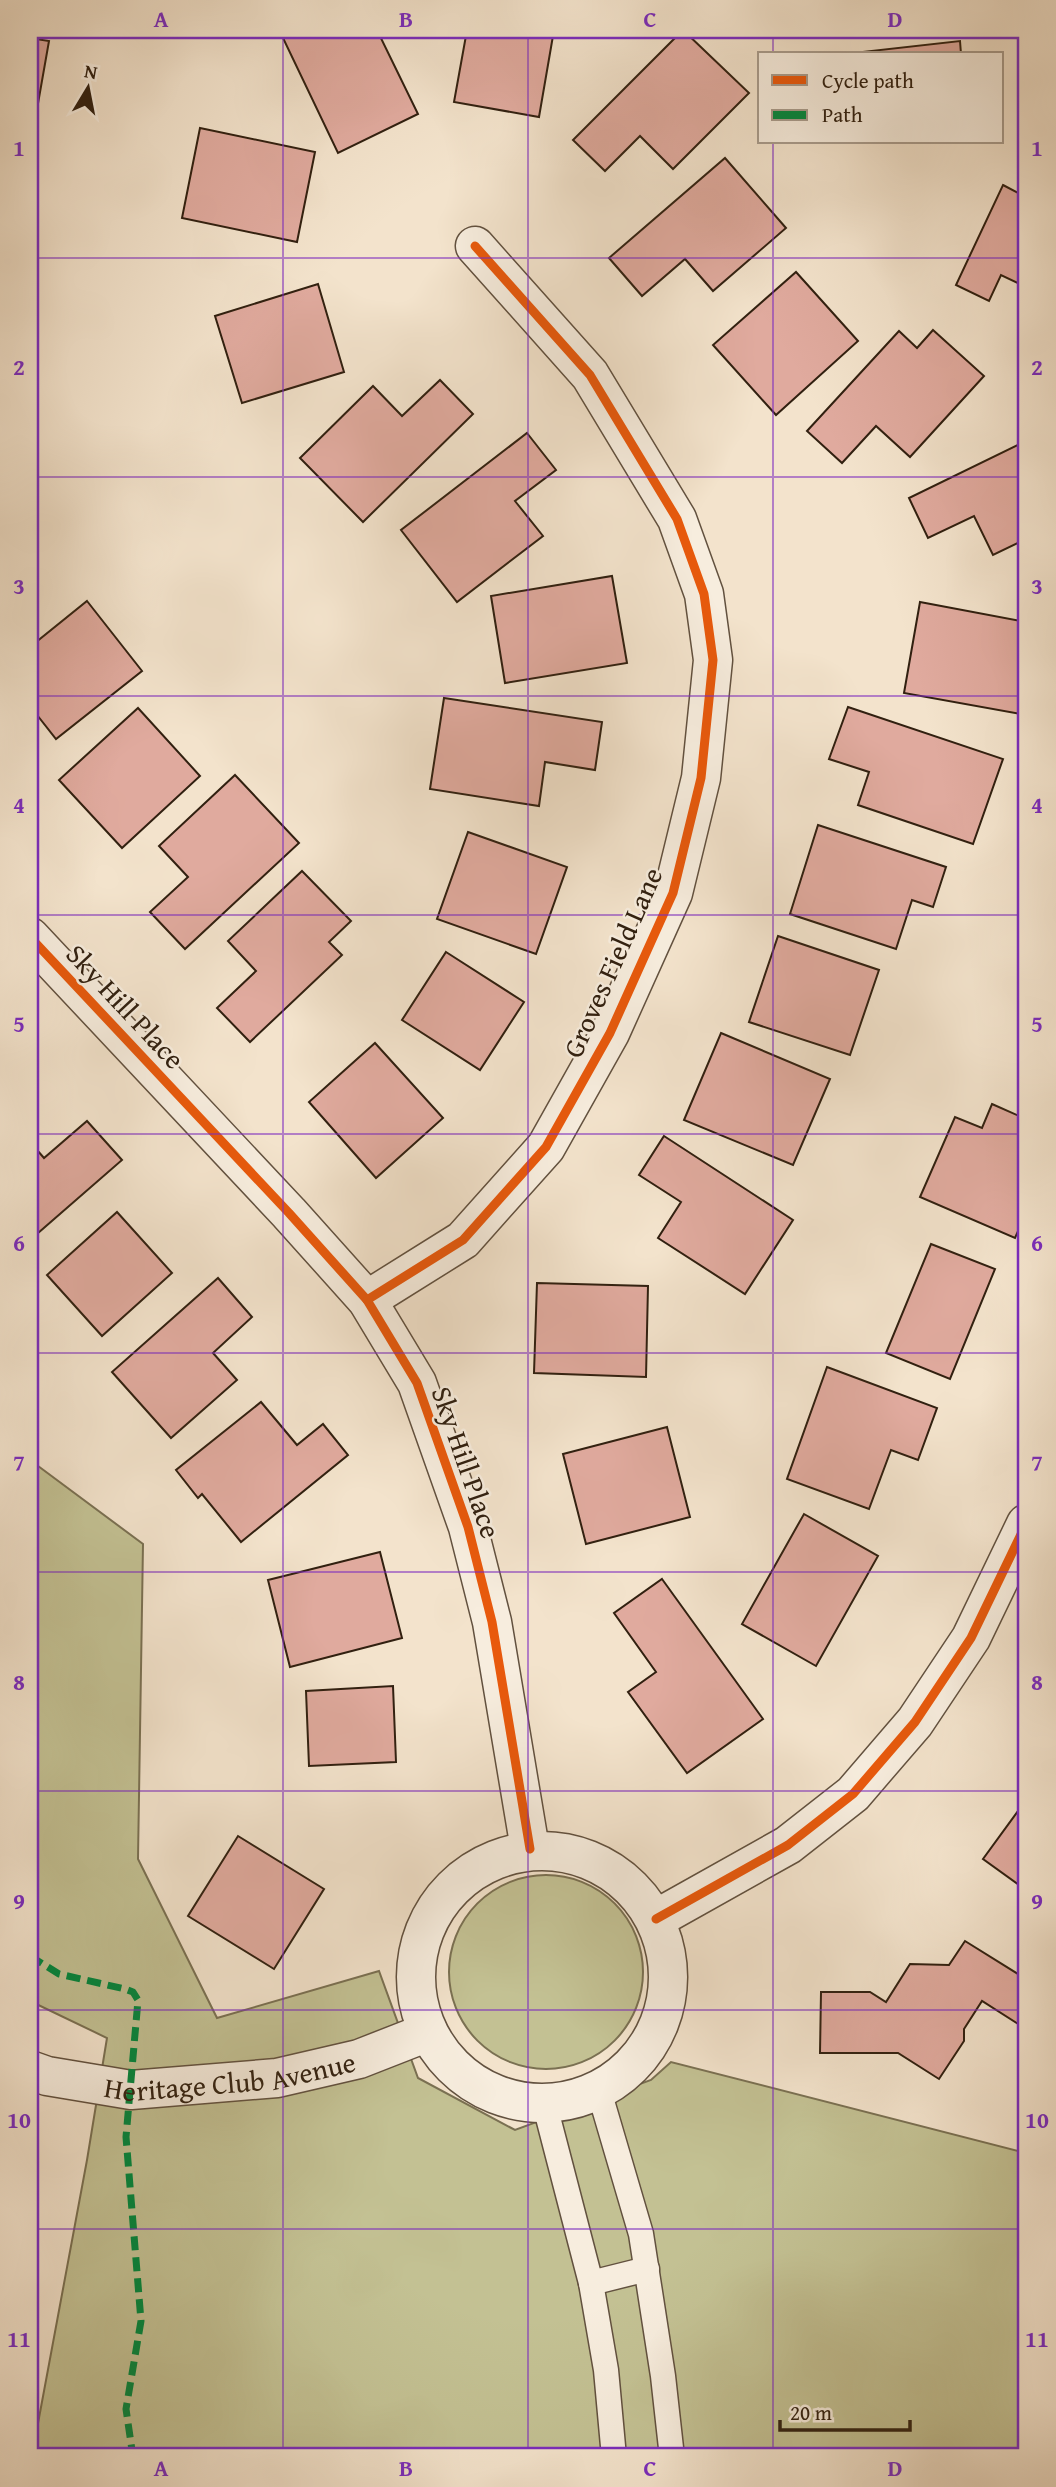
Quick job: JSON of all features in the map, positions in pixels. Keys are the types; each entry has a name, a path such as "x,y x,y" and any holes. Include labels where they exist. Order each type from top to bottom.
{"street":[{"name":"Groves Field Lane","path":"367,1300 463,1240 546,1147 610,1033 673,893 701,778 713,660 704,594 677,519 590,375 475,246"},
{"name":"Sky Hill Place","path":"30,937 367,1300 417,1383 468,1527 492,1622 530,1849"},
{"path":"656,1919 788,1845 853,1794 915,1722 971,1638 1026,1524"},
{"path":"530,1849 562,1852 600,1864 632,1887 656,1919 668,1957 668,1997 656,2035 632,2067 599,2091 561,2102 520,2102 482,2089 450,2065 428,2032 416,1994 416,1955 429,1917 453,1886 485,1863 530,1849"},
{"name":"Heritage Club Avenue","path":"30,2070 47,2076 131,2090 277,2078 359,2059 428,2032"}],"lane":[{"path":"599,2091 641,2234 663,2375 672,2457"},
{"path":"544,2102 591,2283 606,2370 614,2457"},
{"path":"591,2283 647,2269"}],"shaded area":[{"path":"30,1460 143,1544 138,1859 217,2018 379,1971 418,2078 515,2130 651,2080 671,2062 1026,2153 1026,2457 30,2457 30,2433 36,2434 107,2038 30,2001"},
{"path":"546,1875 583,1882 615,1903 636,1935 643,1972 636,2009 615,2041 583,2062 546,2069 509,2062 477,2041 456,2009 449,1972 456,1935 477,1903 509,1882"}],"building":[{"path":"300,30 377,30 418,114 338,153 283,38"},
{"path":"467,30 554,30 539,117 454,102"},
{"path":"683,30 749,93 673,169 640,136 605,171 573,140"},
{"path":"30,38 49,41 33,132 30,131"},
{"path":"960,41 961,52 862,52"},
{"path":"200,128 315,152 297,242 182,218"},
{"path":"725,158 786,228 713,291 685,259 642,296 609,258"},
{"path":"1003,185 1026,197 1026,287 1001,275 989,301 956,285"},
{"path":"796,272 858,341 776,415 713,345"},
{"path":"318,284 344,372 242,403 215,316"},
{"path":"933,330 984,376 910,457 876,426 842,463 807,431 899,331 917,348"},
{"path":"440,380 473,414 363,522 300,458 373,386 402,416"},
{"path":"527,433 556,470 515,501 543,536 457,602 401,530"},
{"path":"1026,441 1026,539 993,555 974,516 928,538 909,498"},
{"path":"612,576 627,663 505,683 491,596"},
{"path":"87,601 142,671 56,739 30,706 30,647"},
{"path":"920,602 1026,622 1026,715 904,693"},
{"path":"444,698 602,722 595,770 545,762 539,806 430,789"},
{"path":"848,707 1003,759 973,844 858,805 869,772 829,759"},
{"path":"138,708 200,776 122,848 59,780"},
{"path":"235,775 299,843 185,949 150,912 188,877 159,846"},
{"path":"818,825 946,867 933,907 912,900 896,949 790,914"},
{"path":"468,832 567,867 536,954 437,919"},
{"path":"302,871 351,921 329,942 342,955 250,1042 217,1008 256,971 228,941"},
{"path":"778,936 879,970 850,1055 749,1022"},
{"path":"446,952 524,1002 480,1070 402,1020"},
{"path":"721,1033 830,1079 793,1165 684,1120"},
{"path":"375,1043 443,1118 376,1178 309,1102"},
{"path":"992,1104 1026,1119 1026,1213 1015,1238 920,1197 955,1117 982,1128"},
{"path":"87,1121 122,1160 30,1240 30,1142 44,1158"},
{"path":"664,1136 793,1220 745,1294 658,1238 681,1202 639,1175"},
{"path":"117,1212 172,1273 102,1336 47,1275"},
{"path":"931,1244 995,1269 950,1379 886,1353"},
{"path":"218,1278 252,1317 213,1353 237,1380 171,1438 112,1372"},
{"path":"537,1283 648,1286 646,1377 534,1373"},
{"path":"827,1367 937,1408 918,1460 891,1450 869,1509 787,1479"},
{"path":"261,1402 297,1445 323,1424 348,1455 241,1542 202,1494 198,1498 176,1470"},
{"path":"667,1427 690,1517 586,1544 563,1454"},
{"path":"804,1514 878,1556 816,1666 742,1624"},
{"path":"380,1552 402,1638 290,1667 268,1580"},
{"path":"662,1579 763,1719 687,1773 628,1692 656,1672 614,1613"},
{"path":"393,1686 396,1762 309,1766 306,1691"},
{"path":"1026,1800 1026,1890 983,1859"},
{"path":"238,1836 324,1889 274,1969 188,1916"},
{"path":"965,1941 1026,1979 1026,2029 982,2001 964,2029 964,2041 939,2079 898,2053 820,2053 821,1992 870,1992 886,2002 910,1964 949,1965"}],"marked path":[{"path":"30,1956 59,1974 125,1989 133,1992 138,2000 126,2137 141,2321 126,2409 133,2457"}],"cycle path":[{"path":"367,1300 463,1240 546,1147 610,1033 673,893 701,778 713,660 704,594 677,519 590,375 475,246"},
{"path":"30,937 367,1300 417,1383 468,1527 492,1622 530,1849"},
{"path":"656,1919 788,1845 853,1794 915,1722 971,1638 1026,1524"}]}
